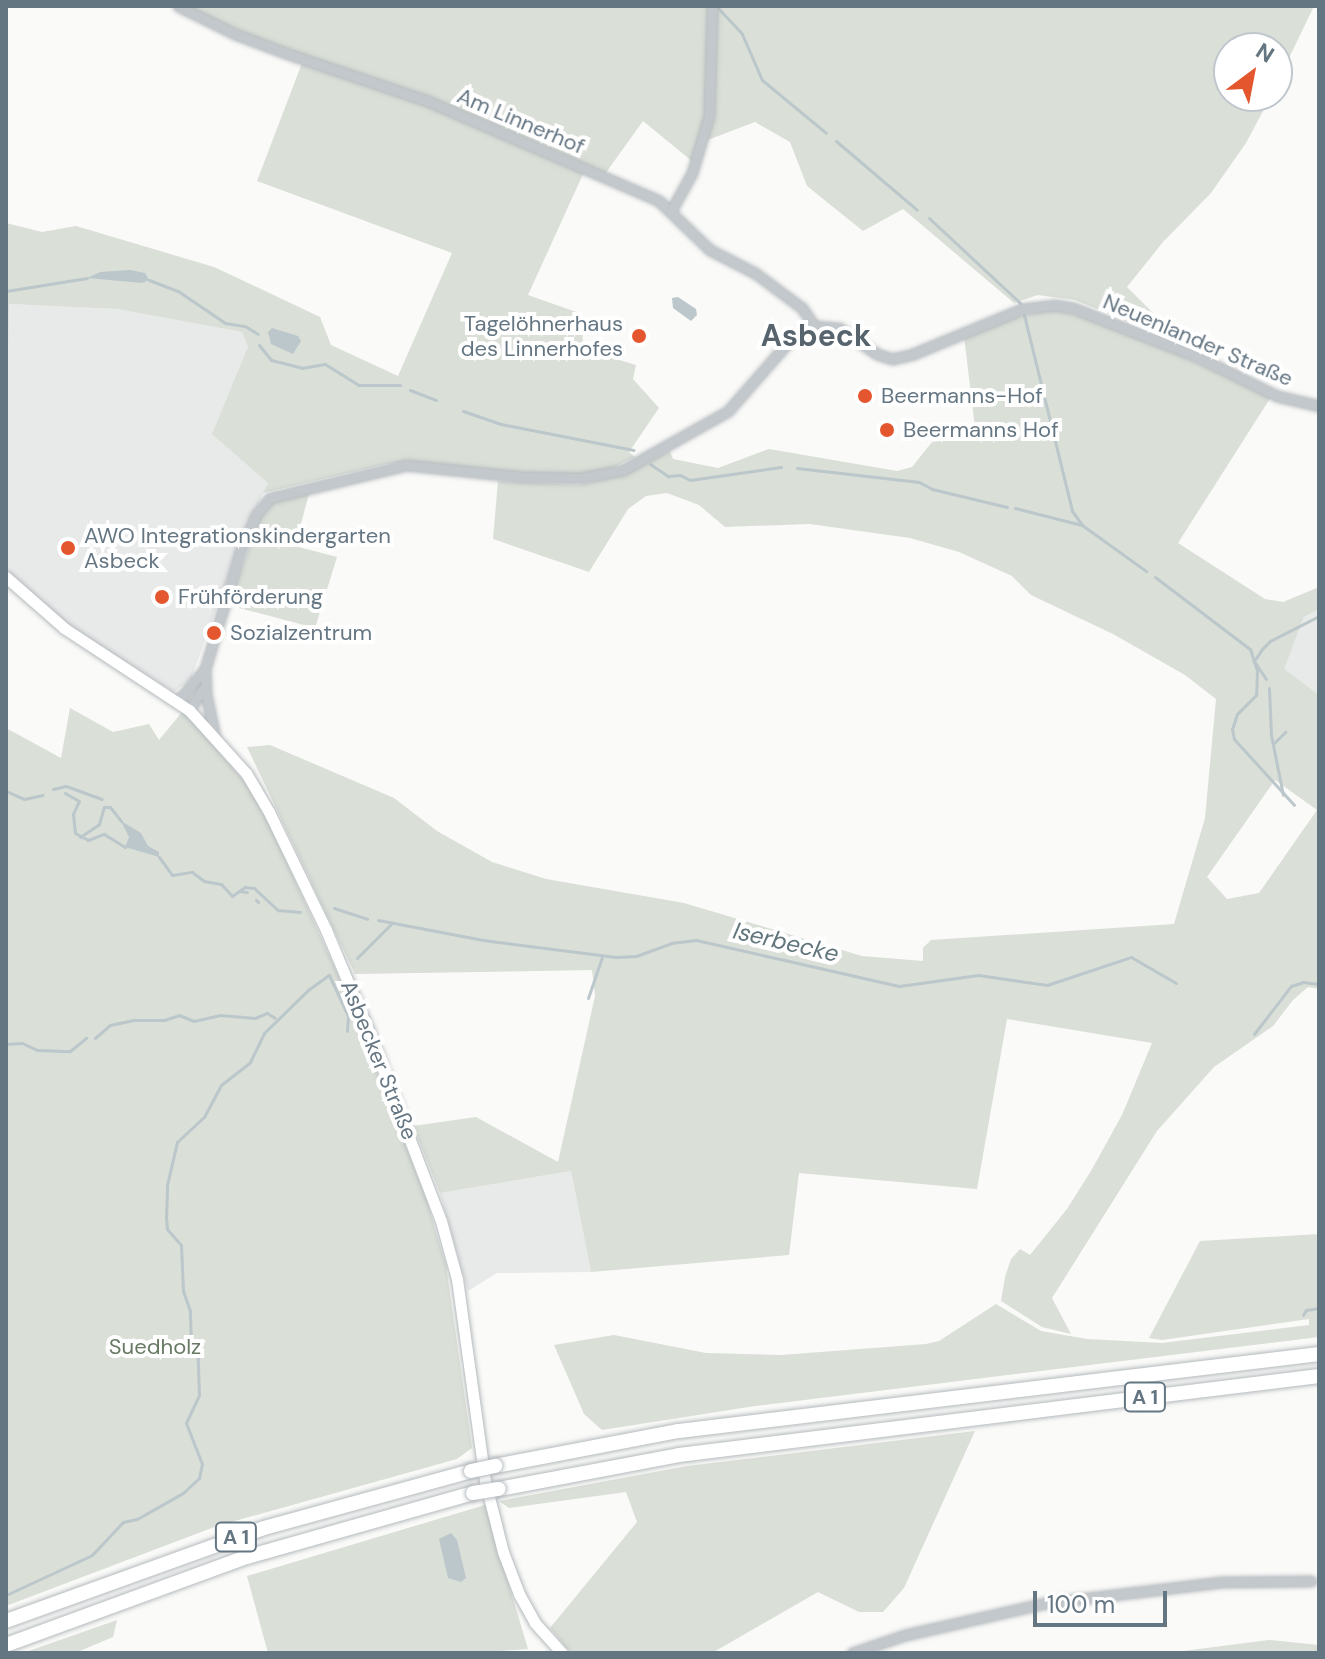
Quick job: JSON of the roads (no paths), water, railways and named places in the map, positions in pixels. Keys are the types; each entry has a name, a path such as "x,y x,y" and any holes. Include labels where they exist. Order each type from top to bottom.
{"highway":[{"name":"A 1","path":"6,1621 140,1570 264,1528 495,1466 679,1431 1319,1354"},
{"name":"A 1","path":"6,1645 247,1557 473,1493 679,1455 1319,1376"}],"main road":[{"name":"Asbecker Straße","path":"6,577 64,628 189,710 246,773 269,812 326,930 441,1221 457,1279 485,1481 503,1552 519,1594 535,1623 562,1653"}],"street":[{"name":"Am Linnerhof","path":"178,6 261,44 425,100 659,201 710,250 755,273 802,308 814,326"},
{"path":"671,211 692,173 709,116 712,6"},
{"name":"Neuenlander Straße","path":"814,326 839,328 877,354 892,359 913,354 1022,309 1054,305 1073,308 1198,357 1277,396 1319,406"},
{"path":"215,737 205,686 205,669 240,552 256,515 270,498 406,465 522,477 581,478 623,470 728,411 792,338 814,326"},
{"path":"178,701 205,669"},
{"path":"189,710 205,686"},
{"path":"852,1653 905,1635 1046,1603 1222,1582 1311,1581"}],"waterway":[{"path":"718,8 742,34 762,80 826,133"},
{"path":"836,141 917,210"},
{"path":"929,218 1020,303"},
{"path":"6,291 87,278"},
{"path":"149,280 178,291 225,323 245,326 258,334"},
{"path":"1024,315 1072,511 1082,525"},
{"path":"259,345 271,360 302,368 325,364 359,385 400,385"},
{"path":"410,390 436,400"},
{"path":"463,411 501,424 633,450"},
{"path":"650,464 668,476 680,475 690,480 781,467"},
{"path":"797,468 919,482 932,489 1007,507"},
{"path":"1015,508 1082,525 1146,571"},
{"path":"1155,577 1250,649 1257,671 1256,695 1237,714 1232,729 1234,739 1294,805"},
{"path":"1266,679 1254,661 1262,649 1270,641 1319,616"},
{"path":"1269,688 1271,735 1283,795"},
{"path":"1274,743 1285,732"},
{"name":"Iserbecke","path":"53,789 66,786 102,799"},
{"name":"Iserbecke","path":"6,791 24,799 43,795"},
{"path":"65,793 79,801 73,814 75,833 88,840 104,834 125,847"},
{"path":"80,837 99,824 104,807 110,807 121,821"},
{"name":"Iserbecke","path":"159,857 172,875 192,872 204,881 221,884 232,896 245,887 254,888 278,910 300,912"},
{"name":"Iserbecke","path":"239,891 247,892"},
{"name":"Iserbecke","path":"334,908 367,919"},
{"name":"Iserbecke","path":"378,920 483,940 616,957 636,956 671,943 696,940 899,986 978,975 1047,985 1131,957 1176,983"},
{"path":"357,958 391,924"},
{"path":"588,998 602,957"},
{"path":"6,1595 92,1555 123,1522 137,1519 183,1493 199,1478 202,1464 186,1423 199,1395 198,1358 191,1345 190,1311 183,1291 181,1245 167,1229 166,1218 167,1185 177,1142 204,1117 221,1085 250,1062 264,1033 308,990 329,975 348,1016 347,1031"},
{"name":"Iserbecke","path":"1254,1034 1291,986 1303,982 1319,984"},
{"path":"95,1038 110,1025 133,1020 164,1020 179,1015 194,1021 220,1015 255,1018 267,1013 275,1018"},
{"path":"6,1044 22,1043 37,1050 70,1051 86,1038"},
{"path":"1303,1315 1306,1310 1319,1308"}],"place":[{"name":"Tagelöhnerhaus des Linnerhofes","path":"639,336"},
{"name":"Beermanns-Hof","path":"865,396"},
{"name":"Beermanns Hof","path":"887,430"},
{"name":"AWO Integrationskindergarten Asbeck","path":"68,548"},
{"name":"Frühförderung","path":"162,597"},
{"name":"Sozialzentrum","path":"214,633"}],"district":[{"name":"Asbeck","path":"816,336"}],"park label":[{"name":"Suedholz","path":"155,1347"}]}
